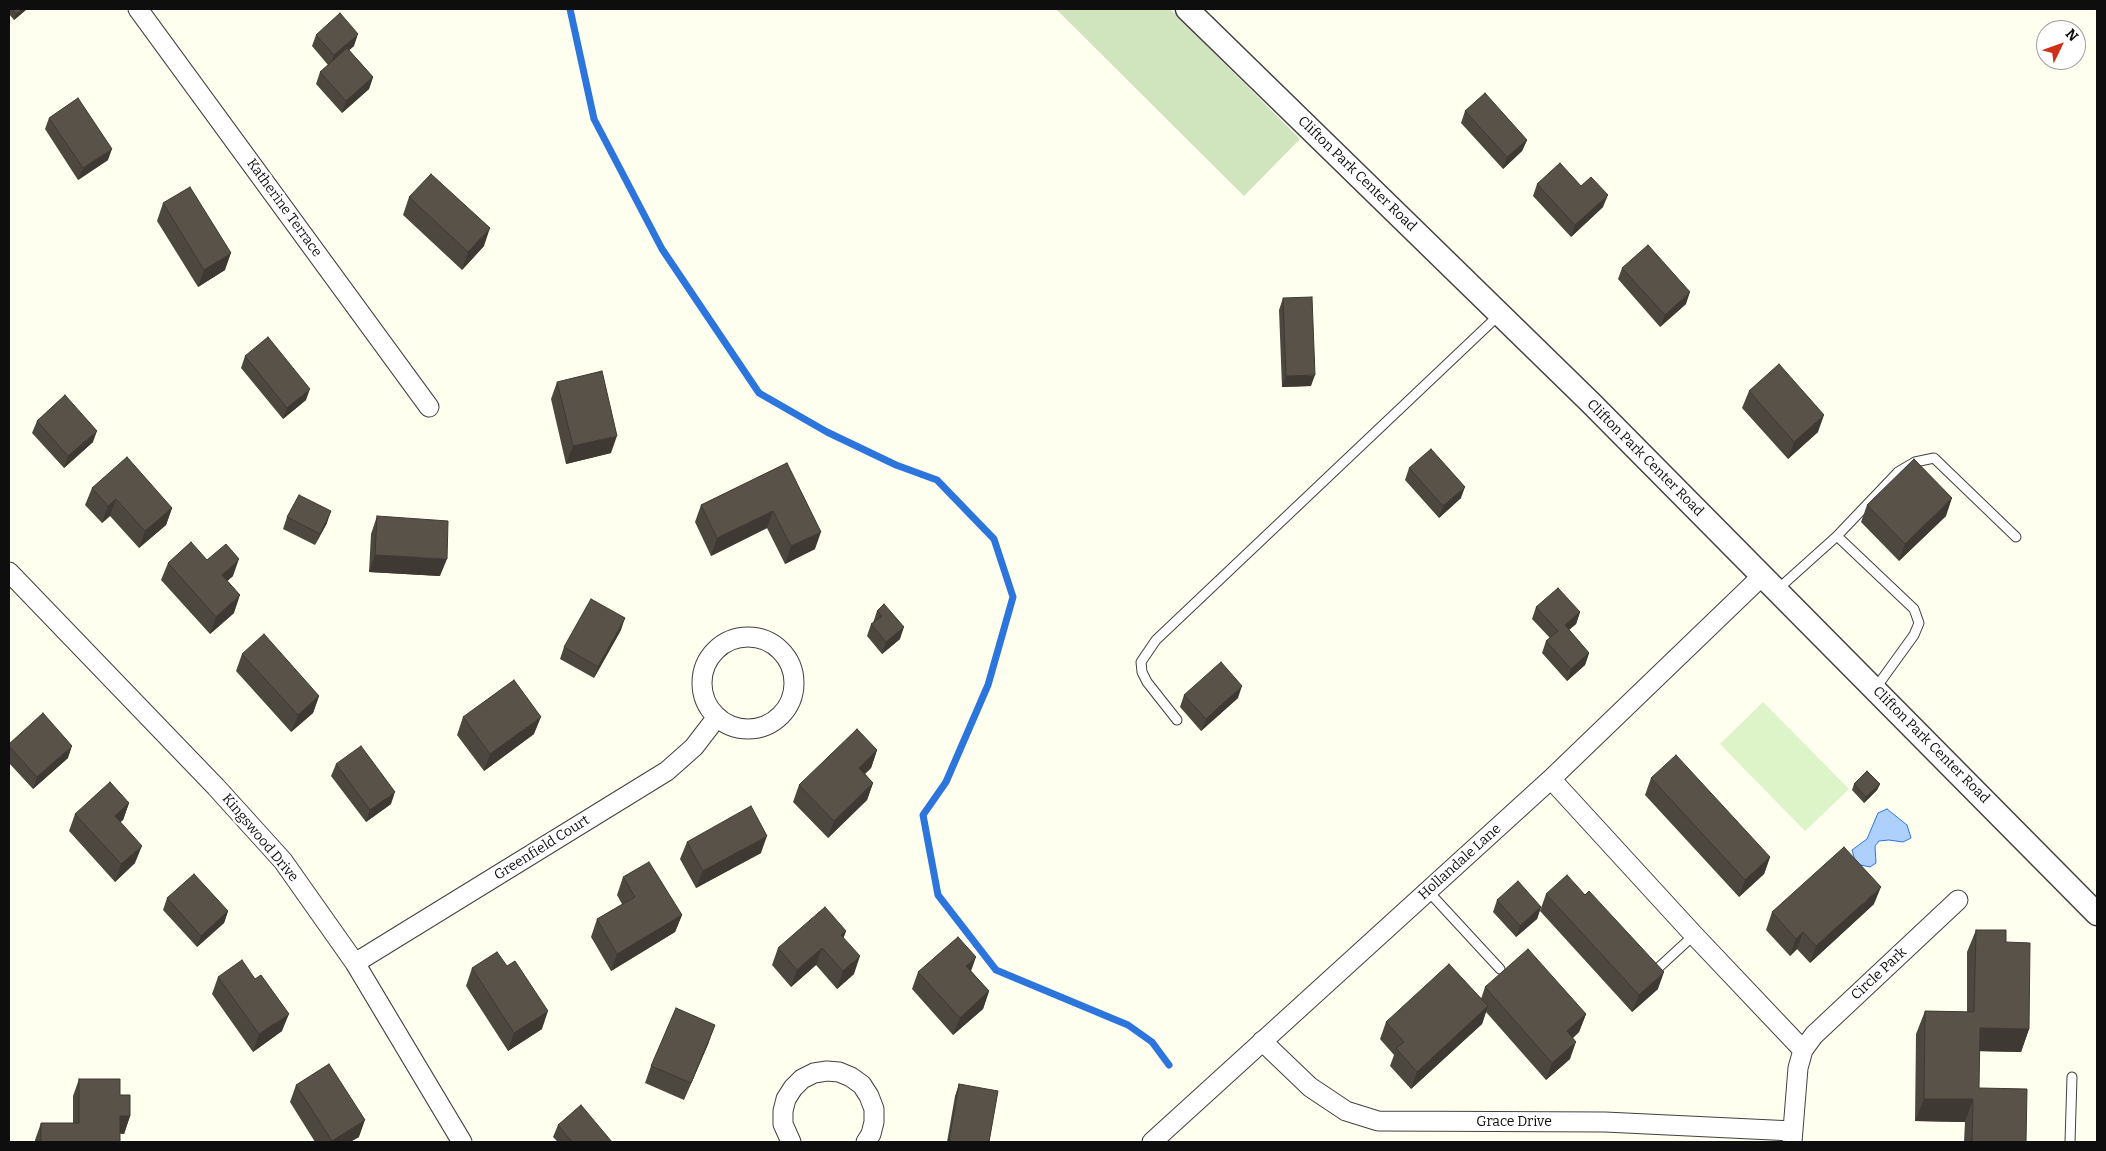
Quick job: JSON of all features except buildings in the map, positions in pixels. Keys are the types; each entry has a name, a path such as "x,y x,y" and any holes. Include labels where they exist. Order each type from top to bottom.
{"street":[{"name":"Katherine Terrace","path":"138,9 429,407"},
{"name":"Clifton Park Center Road","path":"1187,9 1500,314 1770,582 2097,914"},
{"name":"Kingswood Drive","path":"9,572 216,787 283,861 355,963 462,1142"},
{"name":"Hollandale Lane","path":"1152,1142 1770,582"},
{"path":"739,637 752,637 764,640 775,646 785,655 792,667 794,681 791,700 779,717 768,725 755,729 742,729 728,725 717,718 709,708 702,683 708,659 716,649 739,637"},
{"name":"Greenfield Court","path":"355,963 667,771 694,747 717,718"},
{"path":"1552,780 1803,1050"},
{"name":"Circle Park","path":"1803,1050 1814,1035 1958,900"},
{"name":"Grace Drive","path":"1262,1041 1310,1087 1346,1111 1378,1121 1605,1122 1792,1137 1798,1068 1803,1050"},
{"path":"791,1142 783,1124 783,1111 786,1099 802,1079 814,1073 826,1071 839,1072 852,1077 862,1085 869,1096 874,1108 874,1122 871,1134 866,1142"}],"lane":[{"path":"1177,720 1147,682 1142,672 1140,662 1156,640 1500,314"},
{"path":"1770,582 1837,536 1898,472 1916,462 1934,458 2016,536"},
{"path":"1837,536 1914,609 1919,623 1914,635 1875,689"},
{"path":"1428,891 1500,969"},
{"path":"1656,970 1694,934"},
{"path":"2070,1142 2072,1077"}],"green space":[{"path":"1056,9 1170,9 1300,139 1244,196"},
{"path":"1763,702 1849,789 1805,831 1720,744"}],"water":[{"path":"1887,809 1907,825 1911,838 1903,842 1879,841 1875,846 1876,863 1870,867 1856,864 1852,850 1867,839 1878,813"}],"waterway":[{"path":"570,9 594,119 662,249 759,393 827,432 896,465 937,480 994,539 1013,597 988,685 946,782 923,815 938,895 996,970 1128,1025 1152,1042 1169,1065"}]}
